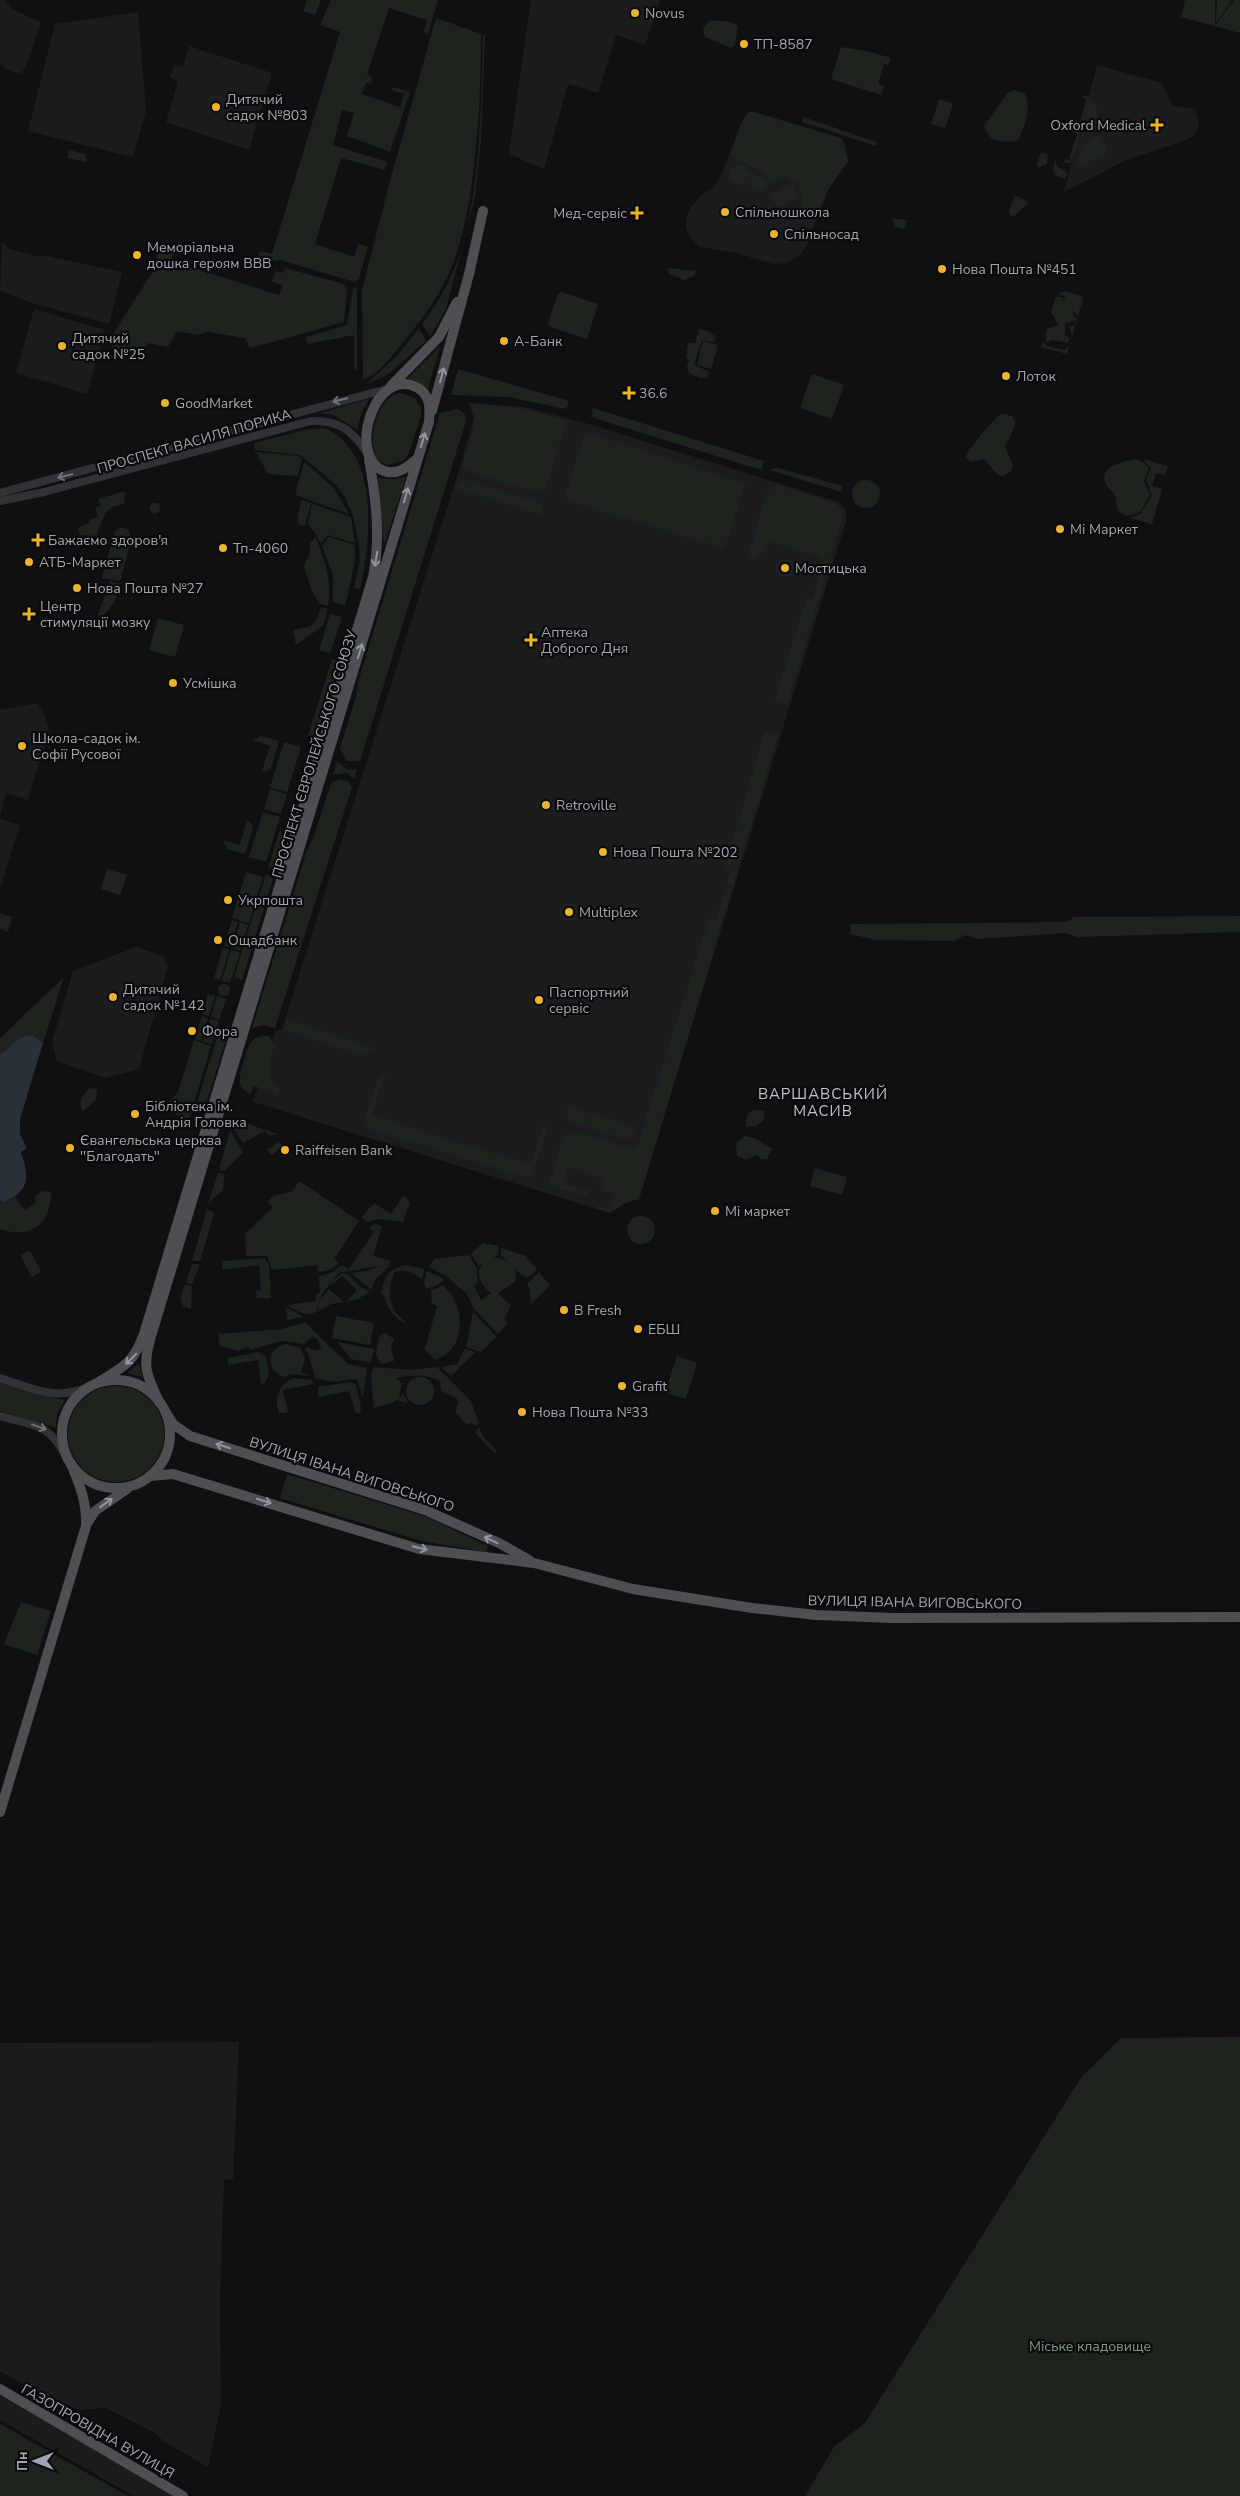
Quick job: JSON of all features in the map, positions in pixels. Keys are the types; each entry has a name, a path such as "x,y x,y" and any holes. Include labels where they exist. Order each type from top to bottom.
{"main road":[{"path":"469,274 439,337 389,388 374,410 367,436 368,456 376,467 391,472 409,466 418,458 469,274 483,211"},
{"path":"389,388 405,384 423,392 429,402 428,422"},
{"name":"ПРОСПЕКТ ЄВРОПЕЙСЬКОГО СОЮЗУ","path":"99,1382 126,1365 137,1354 146,1328 370,586 378,552 377,518 368,456"},
{"name":"ПРОСПЕКТ ЄВРОПЕЙСЬКОГО СОЮЗУ","path":"162,1407 147,1376 145,1358 418,458"},
{"path":"0,1812 86,1526 87,1510 84,1496 68,1460 61,1434 64,1417 72,1402 89,1387 99,1382 121,1380 132,1382 143,1387 162,1407 170,1431 163,1460 150,1476 95,1511 86,1526"},
{"name":"ВУЛИЦЯ ІВАНА ВИГОВСЬКОГО","path":"162,1407 173,1424 190,1436 434,1513 501,1544 534,1563"},
{"path":"68,1460 84,1478 102,1487 132,1486"},
{"name":"ВУЛИЦЯ ІВАНА ВИГОВСЬКОГО","path":"150,1476 173,1474 419,1549 534,1563 633,1589 752,1608 816,1615 942,1619 1240,1616"},
{"name":"ГАЗОПРОВІДНА ВУЛИЦЯ","path":"0,2390 183,2496"}],"street":[{"name":"ПРОСПЕКТ ВАСИЛЯ ПОРИКА","path":"0,493 136,458 310,408 389,388"},
{"name":"ПРОСПЕКТ ВАСИЛЯ ПОРИКА","path":"0,501 44,492 311,422 327,420 339,424 359,442 368,456"},
{"path":"0,1378 59,1395 73,1393 89,1387"},
{"path":"0,1416 47,1430 56,1438 68,1460"}],"shaded area":[{"path":"0,0 4,0 14,10 41,22 26,67 20,74 4,68 0,64"},
{"path":"531,0 660,0 645,45 616,35 598,93 568,84 544,169 509,154"},
{"path":"138,12 146,111 133,157 28,131 55,24"},
{"name":"Дитячий садок №803","path":"189,46 272,73 249,150 166,122 178,81 170,77 174,65 183,67"},
{"path":"1097,65 1162,83 1172,105 1195,109 1199,123 1193,136 1186,140 1126,160 1064,192"},
{"path":"750,111 841,138 845,145 848,161 828,190 806,247 801,254 787,263 773,264 737,253 700,247 689,236 686,227 686,218 690,208 700,196 714,187 721,176 742,121"},
{"path":"2,242 10,249 41,257 42,255 122,272 109,324 35,304 0,291"},
{"name":"Дитячий садок №25","path":"34,309 105,330 87,394 16,373"},
{"path":"468,403 523,407 582,422 839,502 845,509 847,518 639,1199 625,1203 610,1213 253,1102 275,1032 282,1029 460,467 474,418"},
{"name":"Школа-садок ім. Софії Русової","path":"37,703 43,711 49,730 28,800 6,793 0,816 0,710"},
{"path":"0,819 20,825 0,888"},
{"name":"Дитячий садок №142","path":"136,947 163,956 168,966 139,1069 105,1078 57,1061 52,1042 73,971"},
{"path":"26,1036 34,1036 43,1043 20,1119 20,1134 27,1148 21,1152 26,1169 26,1182 19,1193 3,1202 0,1200 0,1055 17,1040"},
{"path":"239,2042 233,2179 224,2180 220,2299 221,2405 208,2467 163,2441 157,2434 106,2408 80,2410 54,2401 0,2371 0,2043"},
{"path":"0,2396 178,2496 134,2496 0,2420"}],"green space":[{"path":"307,0 321,0 315,15 303,11"},
{"path":"331,0 438,0 428,34 424,32 427,20 389,8 367,74 372,78 371,84 366,82 362,94 400,107 404,94 391,90 394,87 410,92 390,152 347,136 354,113 342,110 333,145 387,162 385,170 341,158 315,244 354,257 358,244 368,247 359,278 355,282 280,260 263,263 257,261 260,251 272,254 340,32 320,25"},
{"path":"1185,0 1215,0 1215,26 1181,17"},
{"path":"1217,0 1232,0 1216,23"},
{"path":"1234,0 1240,0 1240,33 1215,26"},
{"path":"436,18 481,34 476,151 467,212 453,264 438,295 390,358 375,373 363,380 362,290 391,177"},
{"path":"710,20 731,22 738,26 735,45 731,48 705,37 703,29"},
{"path":"483,34 485,35 481,139 475,197 446,309 430,336 422,324 439,299 453,272 469,217 478,155"},
{"path":"841,47 867,51 891,58 888,65 884,64 878,84 884,86 881,95 831,79"},
{"path":"1014,90 1025,94 1027,99 1027,112 1022,131 1017,141 1006,142 996,140 990,137 984,126 1008,92"},
{"path":"1087,95 1097,106 1097,124 1081,131 1071,163 1064,163 1064,159 1069,160 1077,134 1072,132 1073,127 1078,128 1086,100 1082,97"},
{"path":"939,99 953,104 945,128 931,124"},
{"path":"750,111 841,138 845,145 848,161 828,190 814,222 792,215 798,211 803,201 800,185 785,177 770,181 763,172 730,156 742,121"},
{"path":"803,117 877,142 876,146 802,122"},
{"path":"1101,134 1108,153 1077,168 1083,146 1086,142"},
{"path":"69,150 85,154 87,162 67,158"},
{"path":"1041,152 1048,154 1047,164 1039,168 1037,164"},
{"path":"1055,159 1057,166 1068,173 1065,179 1055,175 1053,169"},
{"path":"739,164 746,167 750,174 765,178 767,185 764,190 756,191 747,182 737,185 731,181 729,177 730,169"},
{"path":"792,183 799,197 778,209 770,195"},
{"path":"1015,196 1025,199 1028,203 1015,215 1011,216 1009,210"},
{"path":"892,218 907,220 904,229 895,227"},
{"path":"172,243 188,248 187,254 174,250 171,261 279,295 283,285 271,281 276,271 284,273 285,268 344,284 347,290 344,322 250,348 245,338 208,332 197,335 177,331 168,347 147,343 142,359 114,352 110,343 116,345 119,336 113,334 155,268 158,251"},
{"path":"667,268 697,271 694,276 685,280 669,274"},
{"path":"357,287 357,369 354,369 354,335 307,344 306,337 347,325 353,288"},
{"path":"1064,291 1082,296 1083,299 1067,354 1041,347 1043,342 1047,346 1064,350 1069,347 1072,335 1069,327 1075,325 1076,320 1065,324 1065,335 1070,338 1068,343 1052,340 1047,343 1045,338 1047,329 1059,325 1051,312 1056,297 1061,297 1067,301 1064,296 1058,294"},
{"path":"561,292 598,304 587,339 550,327 548,323 558,294"},
{"path":"419,328 426,341 387,375 366,384 398,355"},
{"path":"699,329 708,331 716,337 714,342 702,340 694,365 710,372 707,377 700,378 689,373 687,367 689,361 686,357 688,343 695,343"},
{"path":"703,341 718,345 711,369 697,365"},
{"path":"441,345 428,389 408,378"},
{"path":"458,369 569,401 566,409 508,397 451,395"},
{"path":"812,374 844,385 832,419 800,408"},
{"path":"402,393 416,399 421,408 421,415 409,454 403,461 387,465 375,459 373,440 376,419 386,401"},
{"path":"369,399 362,412 357,430 336,416 320,413"},
{"path":"470,403 523,409 567,420 545,490 536,493 462,469 475,420 475,414"},
{"path":"593,408 764,461 761,470 591,417"},
{"path":"458,409 465,415 466,421 360,761 347,761 340,748 355,700 359,679 440,413"},
{"path":"1001,414 1009,415 1015,422 1005,447 1013,465 1011,471 1003,476 998,475 984,459 970,462 966,457 982,434"},
{"path":"325,428 343,440 355,457 363,477 367,499 368,523 367,547 360,589 354,588 360,560 359,545 353,516 345,497 335,484 300,455 255,450 254,443 309,429"},
{"path":"585,432 745,483 726,545 723,548 569,501 565,497"},
{"path":"256,452 298,456 302,459 298,476 268,474"},
{"path":"1137,459 1147,465 1149,470 1144,481 1150,495 1140,512 1128,516 1118,511 1115,495 1106,484 1104,476 1115,465"},
{"path":"1143,459 1168,466 1165,475 1156,473 1152,486 1162,489 1152,524 1130,518 1140,514 1152,495 1146,480 1151,468"},
{"path":"304,462 333,487 349,514 295,495"},
{"path":"774,468 842,486 841,492 770,470"},
{"path":"406,477 384,546 378,478 393,479"},
{"path":"466,480 536,501 543,506 543,515 455,488 459,481"},
{"path":"866,480 876,484 880,494 876,504 866,508 856,504 852,494 856,484"},
{"path":"777,485 836,504 844,514 787,704 775,700 807,597 813,599 823,566 822,560 814,555 767,541 761,555 754,560 748,557 767,492"},
{"path":"125,491 124,504 114,506 105,513 96,536 80,535 78,528 89,523 90,519 98,517 95,508 101,506 98,499"},
{"path":"301,500 311,503 305,525 303,526 297,523"},
{"path":"155,502 161,508 155,514 149,508"},
{"path":"312,504 351,517 355,543 328,535 321,544 308,524"},
{"path":"121,527 129,530 131,540 120,581 102,578 115,531"},
{"path":"316,537 329,579 328,606 320,604 312,591 304,566 310,553 310,543"},
{"path":"329,537 355,545 355,561 345,606 333,602 333,575 322,546"},
{"path":"110,581 121,584 114,603 102,617 98,615"},
{"path":"321,607 328,609 323,626 296,645 293,630 311,626 318,617"},
{"path":"330,614 342,617 330,653 319,650"},
{"path":"158,618 184,625 175,657 149,650"},
{"path":"332,659 340,661 316,739 308,736"},
{"path":"765,731 778,735 733,885 727,883 731,870 725,868"},
{"path":"261,736 279,741 271,768 267,771 262,771 270,746 253,740"},
{"path":"284,742 301,747 287,792 270,787"},
{"path":"337,761 346,769 357,770 354,778 346,773 333,775"},
{"path":"340,779 348,781 352,787 275,1028 263,1025 252,1028 306,853 315,833 331,783"},
{"path":"270,789 287,794 281,814 264,809"},
{"path":"263,812 280,817 266,862 249,857"},
{"path":"247,820 253,828 245,854 227,849 223,840 240,845"},
{"path":"280,830 285,839 277,865 268,868"},
{"path":"107,869 127,875 120,895 101,889"},
{"path":"246,872 263,877 249,923 232,918"},
{"path":"266,874 273,879 242,980 234,977"},
{"path":"726,887 732,889 639,1199 625,1203 610,1213 597,1209 598,1205 610,1209 615,1195 603,1190 605,1179 568,1167 563,1184 590,1191 588,1197 551,1186 550,1182 563,1139 566,1135 576,1131 636,1150 709,919 716,921"},
{"path":"0,913 12,917 8,932 0,929"},
{"path":"1240,916 1240,932 1078,937 1065,933 978,939 965,935 954,941 876,940 850,934 851,924 1067,922 1074,917"},
{"path":"232,920 238,922 230,947 224,946"},
{"path":"240,922 248,925 240,950 232,948"},
{"path":"223,948 229,950 220,980 214,978"},
{"path":"231,950 240,953 230,983 222,981"},
{"path":"64,977 43,1043 34,1036 17,1040 0,1055 0,1038"},
{"path":"224,984 230,990 224,996 218,990"},
{"path":"208,994 215,996 209,1016 202,1014"},
{"path":"217,996 226,999 219,1020 211,1017"},
{"path":"202,1016 208,1019 201,1041 195,1039"},
{"path":"210,1019 219,1021 212,1044 203,1042"},
{"path":"286,1019 375,1048 362,1055 286,1031 284,1029"},
{"path":"218,1034 227,1036 205,1107 199,1109 196,1106"},
{"path":"269,1036 276,1048 273,1049 270,1070 273,1081 279,1089 278,1094 254,1086 250,1094 242,1088 240,1083 240,1074 244,1060 249,1046 254,1039"},
{"path":"194,1040 211,1046 188,1123 165,1107 178,1092"},
{"path":"385,1073 371,1115 531,1165 544,1124 546,1130 531,1179 365,1128 364,1123 379,1076"},
{"path":"97,1088 96,1099 83,1112 81,1100 88,1089"},
{"path":"567,1106 635,1127 630,1141 573,1122 567,1118"},
{"path":"753,1110 764,1111 764,1119 757,1126 746,1127 747,1117"},
{"path":"245,1123 277,1134 269,1136 265,1131 243,1143 234,1129 237,1124"},
{"path":"230,1130 243,1152 224,1171 219,1170"},
{"path":"744,1136 754,1138 773,1149 768,1155 768,1159 762,1159 756,1155 745,1160 737,1156 736,1144"},
{"path":"279,1142 283,1145 272,1155 266,1150"},
{"path":"815,1168 847,1177 842,1195 810,1186"},
{"path":"218,1173 224,1174 223,1190 208,1203"},
{"path":"299,1181 359,1221 334,1259 339,1263 330,1270 318,1272 317,1265 272,1270 267,1256 246,1256 245,1234 273,1207 267,1202 275,1195 292,1192"},
{"path":"43,1191 51,1192 50,1203 43,1221 37,1227 21,1232 0,1229 0,1200 4,1202 15,1197 24,1210 36,1203 35,1196"},
{"path":"403,1196 410,1202 403,1222 377,1219 368,1222 361,1218 374,1203 391,1214"},
{"path":"207,1209 214,1213 200,1261 192,1261"},
{"path":"641,1216 651,1220 655,1230 651,1240 641,1244 631,1240 627,1230 631,1220"},
{"path":"376,1224 382,1226 373,1256 391,1261 390,1264 338,1273 322,1294 316,1312 304,1314 287,1305 316,1301 316,1295 320,1292 319,1276 331,1273 342,1265 349,1269 374,1232 369,1228 370,1226"},
{"path":"483,1243 498,1246 498,1255 493,1257 508,1261 514,1267 516,1276 515,1282 498,1293 511,1306 504,1319 508,1323 498,1334 475,1310 466,1293 446,1276 429,1267 434,1259 469,1255 477,1269 478,1282 474,1285 481,1300 491,1293 480,1281 479,1276 480,1267 488,1258 479,1266 471,1254"},
{"path":"501,1248 526,1256 537,1270 527,1278 523,1276 501,1256"},
{"path":"30,1250 41,1272 32,1277 20,1255"},
{"path":"264,1258 269,1265 271,1298 257,1298 256,1291 261,1290 259,1265 222,1270 223,1261"},
{"path":"192,1264 200,1264 192,1284 186,1283"},
{"path":"382,1265 391,1265 376,1278 371,1290 351,1273 370,1270"},
{"path":"405,1265 424,1269 422,1280 406,1271 395,1272 392,1279 390,1300 396,1313 407,1323 395,1316 389,1308 384,1295 381,1295 387,1275 394,1269"},
{"path":"427,1271 444,1279 443,1281 434,1287 426,1288 424,1282"},
{"path":"539,1272 550,1285 531,1304 530,1289 527,1284"},
{"path":"343,1273 348,1274 357,1284 369,1292 358,1299 346,1302 357,1290 342,1276 330,1286 334,1279"},
{"path":"185,1285 192,1286 191,1309 183,1306 180,1299"},
{"path":"443,1285 455,1301 460,1319 460,1328 455,1344 450,1351 435,1360 425,1349 437,1306 432,1304 431,1291"},
{"path":"329,1289 344,1302 331,1304 318,1311 320,1300"},
{"path":"286,1307 302,1316 302,1317 287,1320"},
{"path":"473,1312 497,1337 481,1352 466,1347"},
{"path":"336,1316 374,1323 370,1345 332,1338"},
{"path":"305,1322 348,1364 367,1368 363,1396 356,1379 333,1382 315,1378 305,1348 307,1347 315,1351 322,1348 317,1339 312,1337 304,1344 281,1341 250,1350 248,1347 238,1351 220,1346 218,1334 283,1329"},
{"path":"385,1333 394,1339 391,1347 394,1361 381,1364 376,1354 379,1337"},
{"path":"337,1342 374,1349 371,1363 351,1359"},
{"path":"286,1344 300,1348 305,1359 301,1372 311,1376 292,1374 284,1377 273,1370 270,1360 272,1355 279,1346"},
{"path":"465,1349 475,1352 451,1376 441,1367 457,1364"},
{"path":"258,1352 266,1357 269,1375 264,1384 261,1383 258,1360 228,1365 228,1358"},
{"path":"677,1356 697,1363 686,1399 665,1392"},
{"path":"139,1363 142,1377 127,1373"},
{"path":"373,1367 412,1370 437,1367 471,1401 479,1423 476,1426 472,1423 466,1424 455,1412 459,1402 453,1396 441,1391 440,1382 425,1376 397,1378 402,1384 399,1397 404,1394 408,1403 399,1401 399,1398 394,1402 374,1408 371,1377"},
{"path":"420,1377 430,1381 434,1391 430,1401 420,1405 410,1401 406,1391 410,1381"},
{"path":"294,1378 312,1380 313,1384 283,1390 288,1413 279,1413 277,1397 279,1392 284,1384"},
{"path":"0,1381 65,1400 57,1414 56,1428 0,1411"},
{"path":"351,1382 356,1385 361,1408 360,1413 356,1413 349,1391 318,1397 318,1387"},
{"path":"116,1386 134,1389 150,1400 161,1416 164,1434 161,1452 150,1468 134,1479 116,1482 98,1479 82,1468 71,1452 68,1434 71,1416 82,1400 98,1389"},
{"path":"479,1427 483,1436 497,1451 495,1453 475,1433"},
{"path":"287,1474 427,1517 488,1546 486,1552 421,1541 280,1498"},
{"path":"21,1602 51,1611 37,1655 4,1644"},
{"name":"Міське кладовище","path":"1240,2037 1240,2496 805,2496 834,2447 865,2423 1082,2076 1121,2038"},
{"path":"0,2424 128,2496 0,2496"}],"place":[{"name":"Novus","path":"635,13"},
{"name":"ТП-8587","path":"744,44"},
{"name":"Дитячий садок №803","path":"216,107"},
{"name":"Oxford Medical","path":"1157,125"},
{"name":"Спільношкола","path":"725,212"},
{"name":"Мед-сервіс","path":"637,213"},
{"name":"Спільносад","path":"774,234"},
{"name":"Меморіальна дошка героям ВВВ","path":"137,255"},
{"name":"Нова Пошта №451","path":"942,269"},
{"name":"А-Банк","path":"504,341"},
{"name":"Дитячий садок №25","path":"62,346"},
{"name":"Лоток","path":"1006,376"},
{"name":"36.6","path":"629,393"},
{"name":"GoodMarket","path":"165,403"},
{"name":"Мі Маркет","path":"1060,529"},
{"name":"Бажаємо здоров'я","path":"38,540"},
{"name":"Тп-4060","path":"223,548"},
{"name":"АТБ-Маркет","path":"29,562"},
{"name":"Мостицька","path":"785,568"},
{"name":"Нова Пошта №27","path":"77,588"},
{"name":"Центр стимуляції мозку","path":"29,614"},
{"name":"Аптека Доброго Дня","path":"531,640"},
{"name":"Усмішка","path":"173,683"},
{"name":"Школа-садок ім. Софії Русової","path":"22,746"},
{"name":"Retroville","path":"546,805"},
{"name":"Нова Пошта №202","path":"603,852"},
{"name":"Укрпошта","path":"228,900"},
{"name":"Multiplex","path":"569,912"},
{"name":"Ощадбанк","path":"218,940"},
{"name":"Дитячий садок №142","path":"113,997"},
{"name":"Паспортний сервіс","path":"539,1000"},
{"name":"Фора","path":"192,1031"},
{"name":"Бібліотека ім. Андрія Головка","path":"135,1114"},
{"name":"Євангельська церква ''Благодать''","path":"70,1148"},
{"name":"Raiffeisen Bank","path":"285,1150"},
{"name":"Mi маркет","path":"715,1211"},
{"name":"B Fresh","path":"564,1310"},
{"name":"ЕБШ","path":"638,1329"},
{"name":"Grafit","path":"622,1386"},
{"name":"Нова Пошта №33","path":"522,1412"}],"district":[{"name":"ВАРШАВСЬКИЙ МАСИВ","path":"823,1102"}]}
